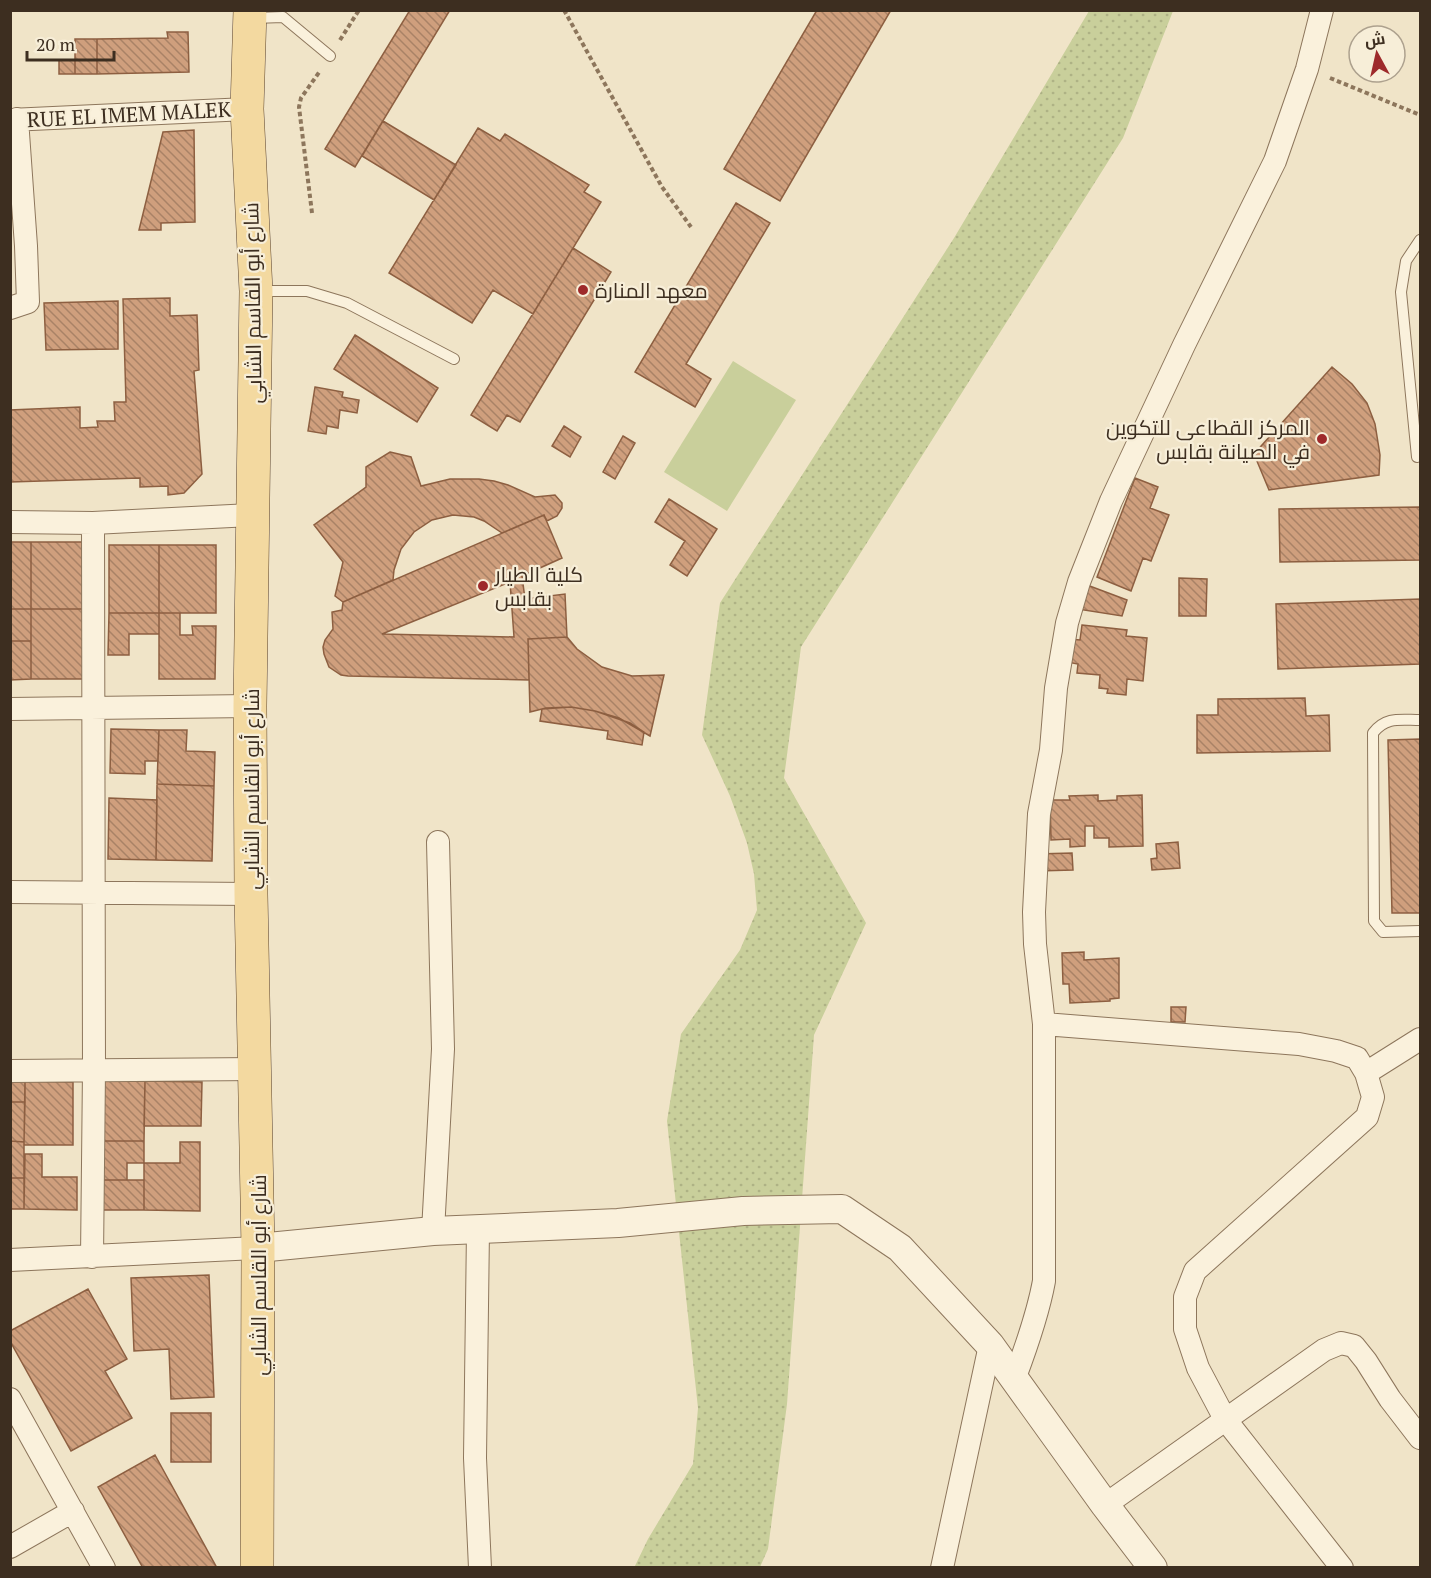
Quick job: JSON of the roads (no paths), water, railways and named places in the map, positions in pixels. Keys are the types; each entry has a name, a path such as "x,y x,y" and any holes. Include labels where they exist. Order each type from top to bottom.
{"main road":[{"name":"شارع أبو القاسم الشابي","path":"250,14 247,109 255,291 250,706 258,1248 257,1568"}],"street":[{"path":"1015,1377 1040,1306 1044,1281 1044,1024 1035,944 1039,814 1051,750 1056,688 1071,608 1111,501 1184,345 1275,161 1307,69 1322,10"},
{"name":"RUE EL IMEM MALEK","path":"14,120 247,109"},
{"path":"10,308 28,302 27,246 14,120"},
{"path":"10,522 93,523 251,515"},
{"path":"92,1257 93,523"},
{"path":"10,709 94,710 250,706"},
{"path":"433,1231 443,1049 438,842"},
{"path":"10,892 251,894"},
{"path":"1044,1024 1299,1044 1336,1051 1357,1058 1366,1073 1373,1097 1367,1117 1196,1271 1185,1297 1185,1329 1198,1368 1225,1419 1342,1568"},
{"path":"1366,1073 1420,1039"},
{"path":"10,1071 256,1069"},
{"path":"10,1260 258,1248 433,1231 618,1223 743,1211 842,1209 900,1248 990,1345 1153,1568"},
{"path":"478,1230 475,1458 480,1568"},
{"path":"1105,1505 1324,1350 1341,1343 1353,1346 1420,1438"},
{"path":"942,1568 990,1345"},
{"path":"10,1400 105,1568"},
{"path":"10,1547 73,1511"}],"lane":[{"path":"250,14 283,17 330,56"},
{"path":"1417,457 1401,292 1406,261 1420,240"},
{"path":"255,291 307,291 347,303 453,359"},
{"path":"1420,720 1391,720 1380,725 1373,733 1374,921 1383,932 1420,931"}],"place":[{"name":"معهد المنارة","path":"583,290"},
{"name":"المركز القطاعى للتكوين في الصيانة بقابس","path":"1322,439"},
{"name":"كلية الطيار بقابس","path":"483,586"}]}
